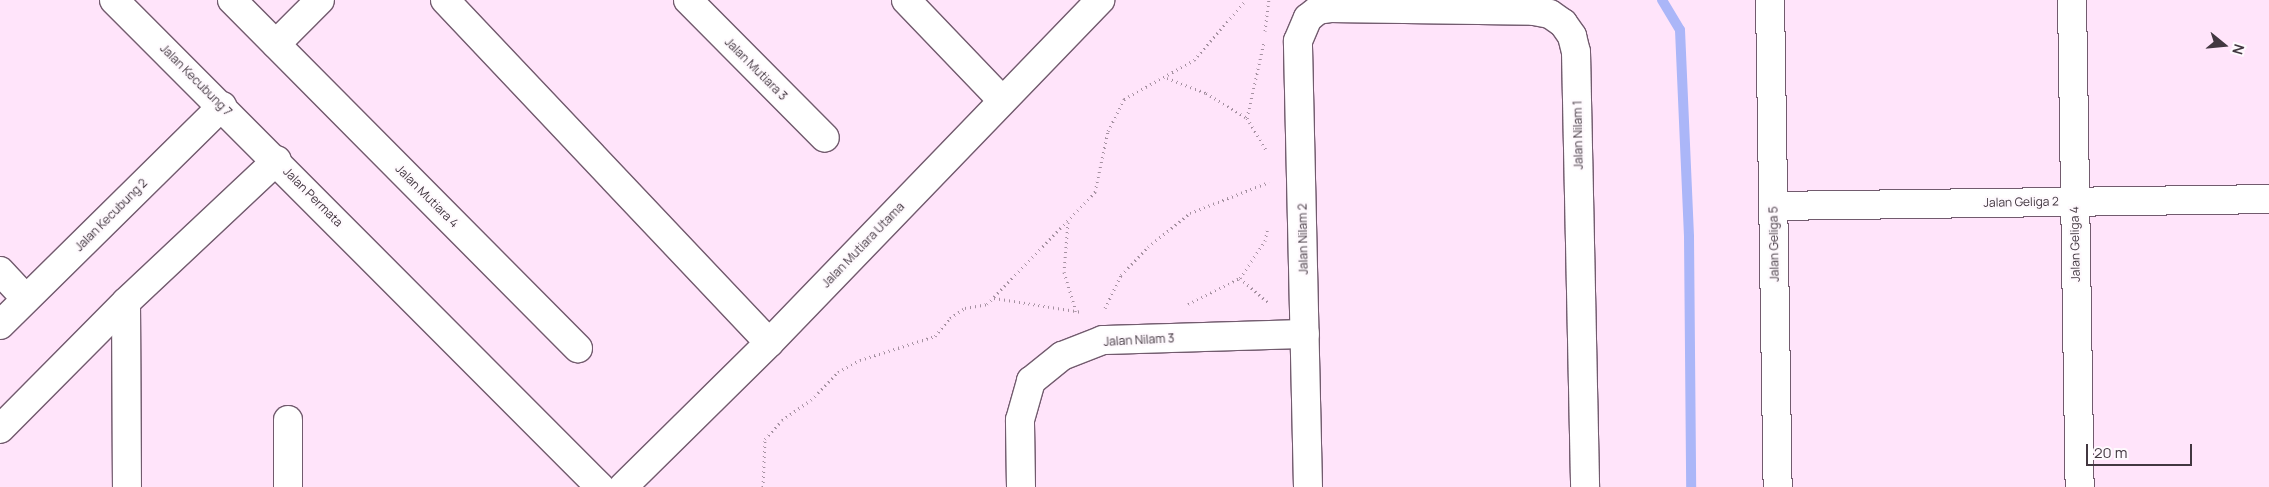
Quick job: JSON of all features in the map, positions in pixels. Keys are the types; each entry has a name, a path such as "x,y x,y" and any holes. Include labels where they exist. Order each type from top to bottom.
{"street":[{"name":"Jalan Kecubung 7","path":"114,0 277,160"},
{"name":"Jalan Mutiara 4","path":"232,0 578,348"},
{"path":"276,44 320,0"},
{"path":"445,0 769,343"},
{"name":"Jalan Mutiara 3","path":"688,0 824,138"},
{"path":"906,0 1002,100"},
{"name":"Jalan Mutiara Utama","path":"623,487 769,343 1100,0"},
{"name":"Jalan Geliga 5","path":"1770,0 1778,487"},
{"name":"Jalan Geliga 4","path":"2072,0 2080,487"},
{"name":"Jalan Nilam 2","path":"1308,487 1298,41 1308,18 1318,10 1330,8"},
{"name":"Jalan Nilam 1","path":"1330,8 1534,11 1557,18 1572,36 1576,52 1585,487"},
{"name":"Jalan Kecubung 2","path":"0,325 222,106"},
{"name":"Jalan Permata","path":"0,429 126,302 277,160 600,487"},
{"name":"Jalan Geliga 2","path":"1773,206 2269,199"},
{"path":"0,271 26,299"},
{"path":"126,302 127,487"},
{"name":"Jalan Nilam 3","path":"1021,487 1020,420 1031,381 1062,356 1102,340 1305,334"},
{"path":"288,420 288,487"}],"path":[{"path":"763,487 765,439 782,420 811,400 838,372 860,360 935,336 950,318 966,308 987,304 994,298 1095,192 1108,131 1124,98 1166,77 1194,60 1246,0"},
{"path":"1247,118 1262,52 1269,0"},
{"path":"1166,77 1206,93 1247,118 1269,157"},
{"path":"1102,340 1102,314 1121,275 1148,247 1190,213 1276,180 1302,177"},
{"path":"1068,221 1064,272 1076,311"},
{"path":"1181,307 1240,278 1265,241 1269,223"},
{"path":"994,298 1076,311 1110,314"}],"waterway":[{"path":"1662,0 1680,30 1689,237 1691,487"}]}
